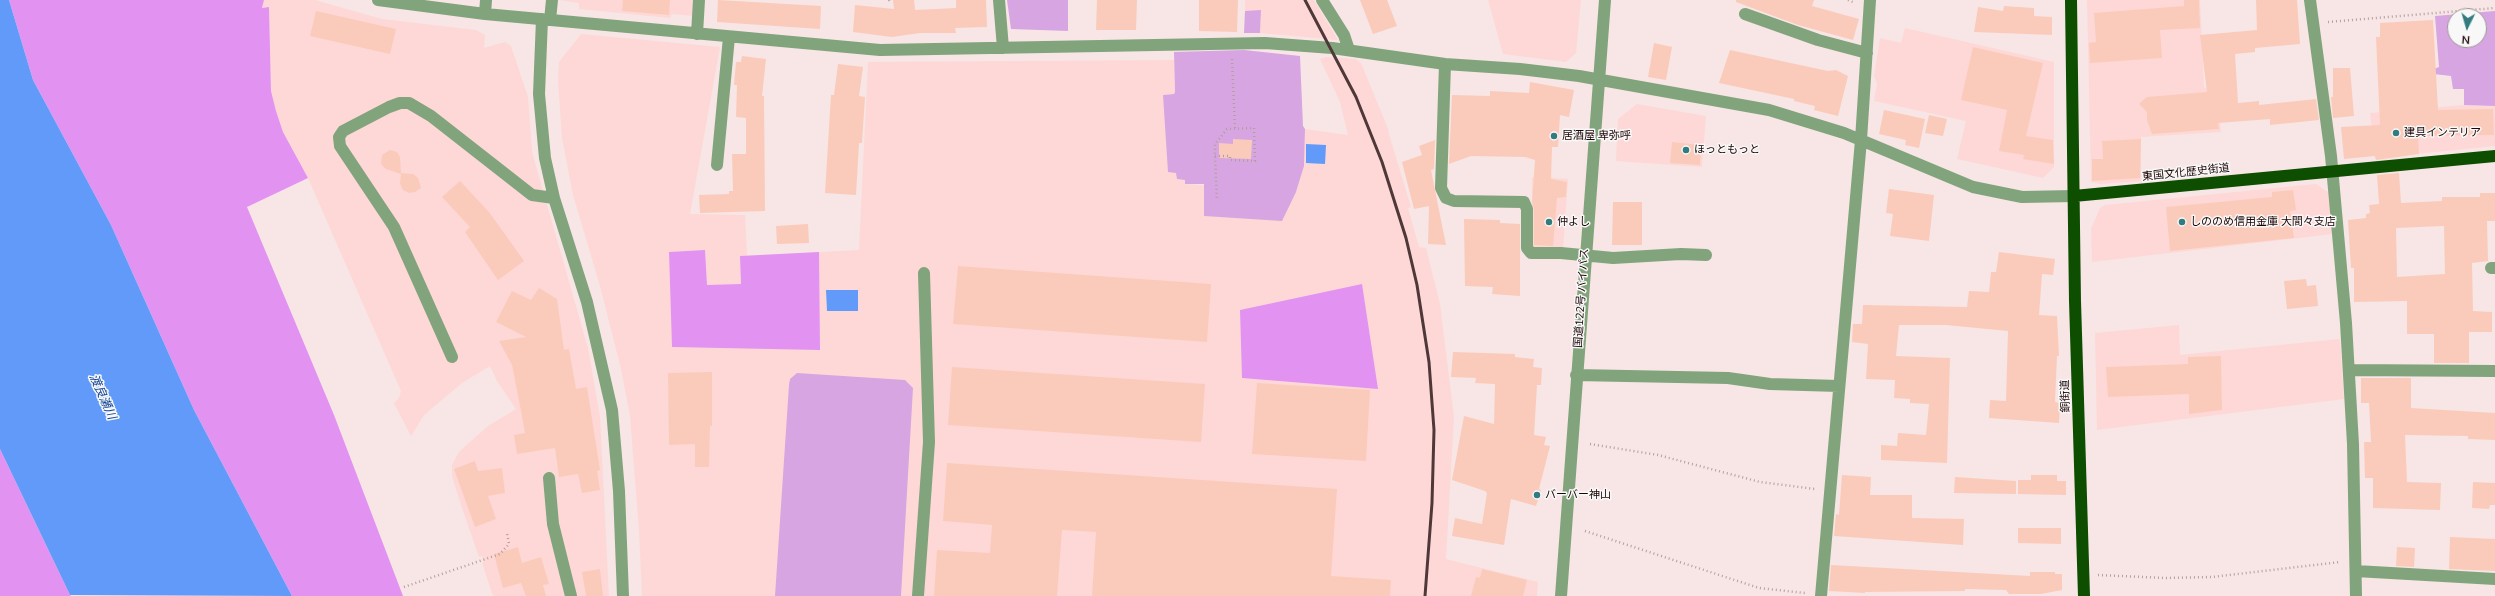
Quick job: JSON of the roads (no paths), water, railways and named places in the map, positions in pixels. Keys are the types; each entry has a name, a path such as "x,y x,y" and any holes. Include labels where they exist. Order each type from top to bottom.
{"highway":[{"path":"2071,0 2074,196"},
{"name":"東国文化歴史街道","path":"2074,196 2495,156"},
{"name":"銅街道","path":"2074,196 2084,596"}],"street":[{"path":"378,0 485,14 880,50 1108,47 1231,43 1302,45 1349,50 1445,64 1520,69 1599,80 1769,110 1807,120 1861,140 1973,186 2022,197 2074,196"},
{"path":"485,14 486,0"},
{"path":"552,0 546,20 538,67 540,118 554,198 587,302 612,410 619,491 623,596"},
{"path":"697,34 699,0"},
{"path":"999,0 1003,48"},
{"path":"1322,0 1344,35 1349,50"},
{"name":"国道122号 バイパス","path":"1561,596 1576,375 1605,0"},
{"path":"1821,595 1861,140 1870,0"},
{"path":"2310,0 2333,171 2350,370 2356,596"},
{"path":"1745,14 1818,40 1866,53"},
{"path":"717,165 729,36"},
{"path":"1445,64 1443,194 1446,198 1454,201 1524,202 1527,209 1528,252 1613,258 1681,254 1706,255"},
{"path":"452,357 394,227 340,146 339,137 343,131 389,106 400,103 409,104 431,116 532,195 554,198"},
{"path":"918,596 929,442 924,273"},
{"path":"2350,370 2495,371"},
{"path":"1576,375 1740,379 1770,384 1839,386"},
{"path":"549,478 553,524 571,596"},
{"path":"2356,566 2495,579"}],"water":[{"name":"渡良瀬川","path":"0,0 9,0 33,80 111,225 194,410 292,596 70,595 0,449"},
{"path":"1306,144 1326,145 1325,164 1306,163"},
{"path":"826,290 858,290 858,311 827,311"}],"railway":[{"path":"1305,0 1356,97 1382,162 1406,238 1417,285 1429,362 1434,430 1432,503 1425,596"}],"place":[{"name":"建具インテリア","path":"2396,133"},
{"name":"居酒屋 卑弥呼","path":"1554,136"},
{"name":"ほっともっと","path":"1686,150"},
{"name":"仲よし","path":"1549,222"},
{"name":"しののめ信用金庫 大間々支店","path":"2182,222"},
{"name":"バーバー神山","path":"1537,495"}]}
